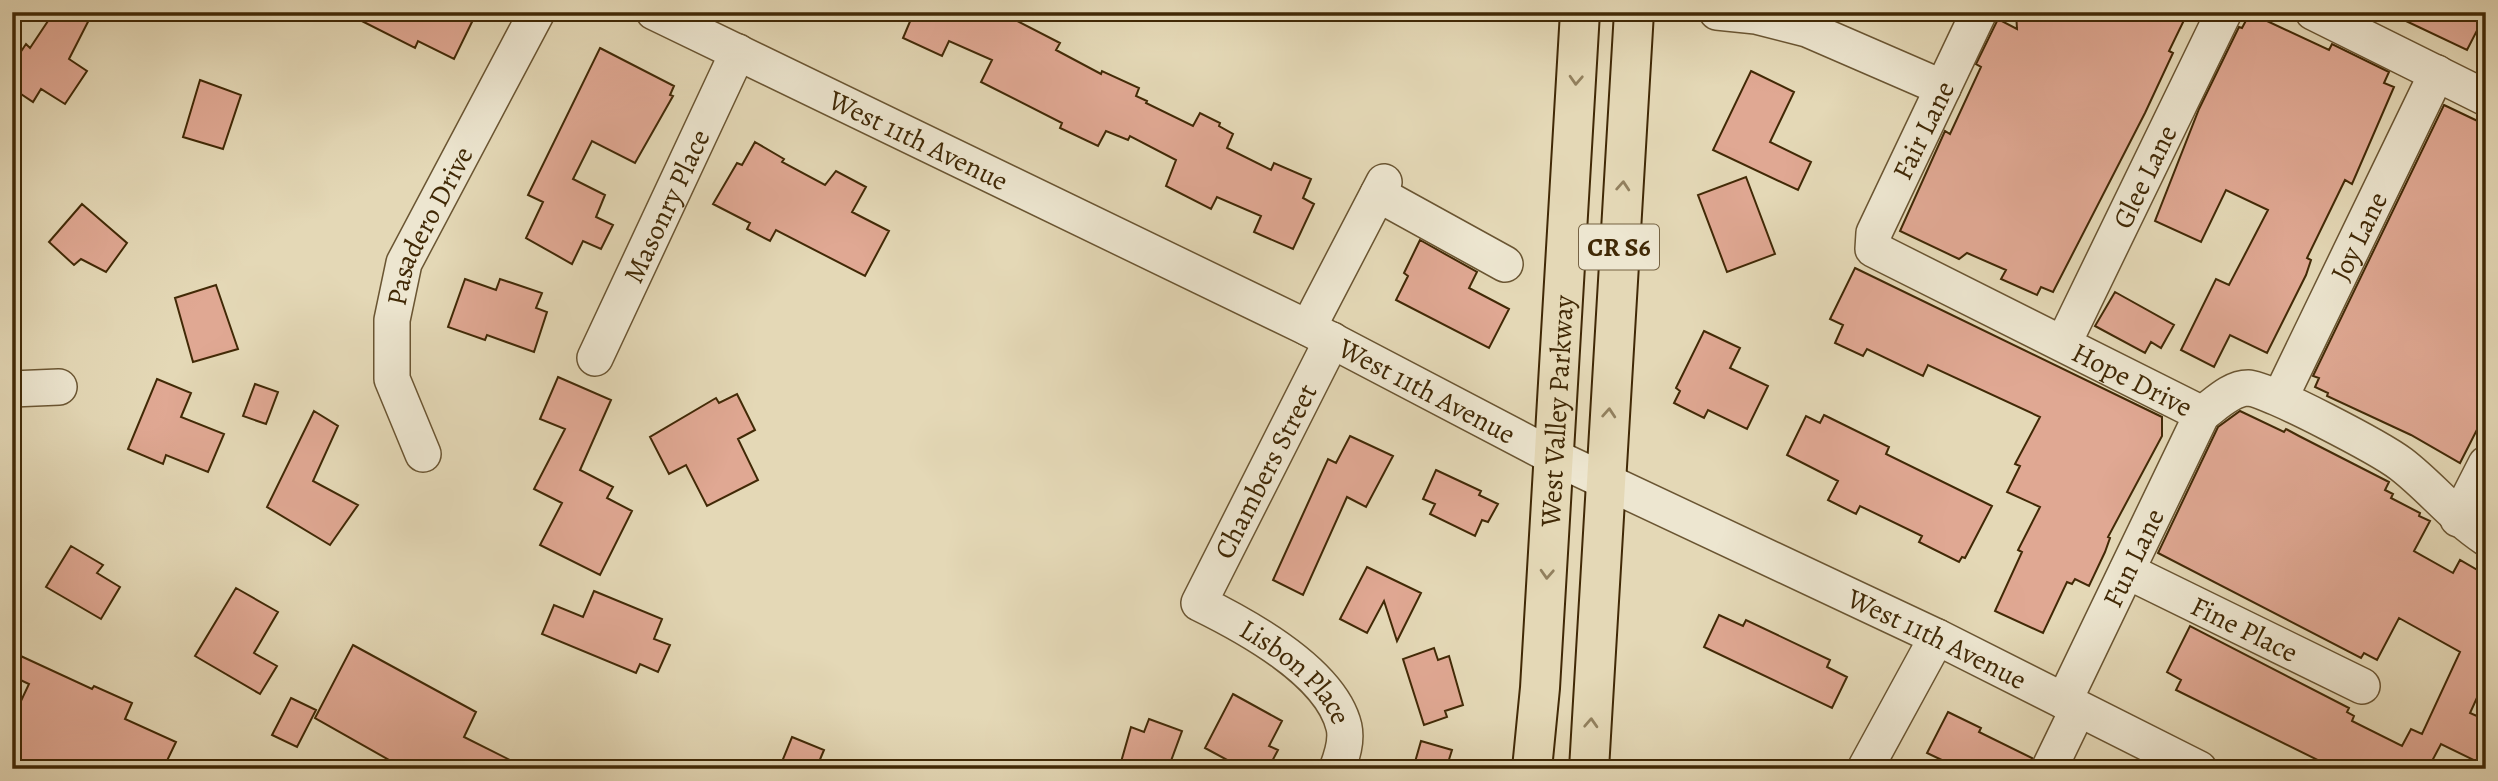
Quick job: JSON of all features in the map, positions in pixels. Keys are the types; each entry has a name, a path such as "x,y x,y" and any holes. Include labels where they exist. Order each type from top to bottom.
{"main road":[{"name":"West Valley Parkway","path":"1532,769 1554,457 1580,12"},
{"name":"West Valley Parkway","path":"1589,769 1634,12"}],"street":[{"name":"Pasadero Drive","path":"423,454 392,379 392,320 404,263 537,12"},
{"name":"West 11th Avenue","path":"654,12 1320,334 1554,457 1937,637 2199,769"},
{"path":"1717,12 1756,16 1807,29 1943,88"},
{"name":"Fair Lane","path":"1872,249 1874,233 1979,12"},
{"name":"Glee Lane","path":"2064,342 2224,12"},
{"path":"2313,12 2486,97"},
{"name":"Masonry Place","path":"595,358 738,52"},
{"name":"Joy Lane","path":"2280,398 2437,74"},
{"name":"Chambers Street","path":"1199,603 1320,334 1381,188 1505,264"},
{"name":"Hope Drive","path":"1872,249 2064,342 2202,414 2235,390 2250,388 2280,398 2401,464 2472,529"},
{"path":"12,389 59,387"},
{"name":"Fun Lane","path":"2049,769 2071,705 2127,571 2202,414"},
{"path":"2472,529 2486,464"},
{"name":"Fine Place","path":"2127,571 2362,685"},
{"name":"Lisbon Place","path":"1199,603 1247,626 1320,682 1344,726 1344,752 1337,769"},
{"path":"1865,769 1937,637"}],"building":[{"path":"54,12 93,12 69,59 87,71 65,104 41,89 33,102 12,88 12,65 26,44 30,48"},
{"path":"344,12 452,12 472,22 454,59 418,41 415,48"},
{"path":"914,12 1000,12 1060,43 1056,50 1101,74 1102,71 1139,88 1136,96 1147,101 1146,103 1193,126 1200,113 1220,123 1219,126 1233,134 1227,148 1271,170 1274,163 1311,179 1303,198 1314,204 1293,249 1254,232 1261,216 1217,197 1211,209 1166,186 1176,160 1130,136 1128,140 1106,131 1098,146 1060,128 1062,123 981,82 992,60 949,41 942,56 903,38"},
{"path":"2016,12 2188,12 2169,51 2173,53 2145,113 2053,292 2041,287 2037,295 2001,279 2006,270 1967,253 1959,259 1900,231 1945,131 1950,134 1981,67 1976,64 1998,19 2017,29"},
{"path":"2387,12 2486,12 2486,13 2467,50"},
{"path":"2250,13 2329,50 2332,44 2389,72 2384,83 2394,87 2352,184 2345,180 2307,258 2311,260 2306,275 2267,353 2230,335 2214,367 2181,350 2216,279 2229,285 2268,210 2226,190 2201,242 2155,221 2199,109 2239,27 2242,28"},
{"path":"600,48 674,86 670,95 673,96 635,163 592,141 573,179 605,195 596,217 613,225 601,249 583,241 572,264 526,238 543,202 528,195"},
{"path":"1751,71 1794,92 1770,142 1811,162 1798,190 1713,150"},
{"path":"200,80 241,95 223,149 183,137"},
{"path":"2444,105 2486,125 2486,412 2460,463 2411,435 2327,396 2328,393 2315,387 2319,378 2313,376"},
{"path":"755,142 784,159 782,162 825,185 836,171 866,187 852,212 889,231 865,276 776,230 770,241 747,229 750,223 713,204 737,163 742,165"},
{"path":"1746,177 1775,254 1727,272 1698,195"},
{"path":"82,204 127,243 106,272 81,259 74,265 49,242"},
{"path":"1420,240 1477,272 1469,288 1509,309 1489,348 1396,300 1408,276 1404,273"},
{"path":"1855,268 2162,417 2162,436 2108,537 2110,538 2105,552 2089,586 2075,579 2072,584 2067,582 2043,633 1995,611 2022,552 2018,550 2040,507 2007,492 2020,466 2015,464 2040,417 1928,365 1923,376 1867,349 1863,356 1835,343 1843,325 1830,319"},
{"path":"465,279 496,290 500,279 542,293 536,308 547,312 534,352 487,335 485,340 448,327"},
{"path":"216,285 238,349 193,362 175,298"},
{"path":"2115,292 2174,325 2161,348 2151,342 2145,353 2095,326"},
{"path":"1704,331 1740,348 1730,368 1768,386 1747,429 1708,410 1704,418 1674,403 1680,391 1676,388"},
{"path":"558,377 611,400 580,470 613,487 607,498 632,511 600,575 540,545 562,503 534,489 565,429 540,419"},
{"path":"157,379 191,393 181,417 224,434 208,472 166,455 163,464 128,449"},
{"path":"255,384 278,392 266,424 243,416"},
{"path":"737,394 755,430 738,439 758,480 707,506 686,465 669,474 650,437 716,398 719,403"},
{"path":"314,411 338,426 313,481 358,505 330,545 267,507"},
{"path":"2240,411 2284,432 2286,429 2389,482 2385,490 2393,494 2391,498 2430,521 2414,551 2453,573 2460,560 2486,575 2486,678 2470,713 2486,720 2486,766 2441,744 2432,761 2448,769 2336,769 2176,690 2181,680 2167,672 2190,626 2349,708 2347,712 2354,716 2352,721 2402,746 2411,729 2422,734 2460,652 2399,618 2377,660 2364,653 2361,658 2158,553 2218,427"},
{"path":"1824,415 1889,447 1886,454 1992,506 1965,558 1962,557 1959,562 1919,542 1922,536 1860,506 1856,514 1828,500 1838,481 1787,455 1806,416 1820,423"},
{"path":"1350,436 1393,456 1366,507 1347,497 1303,595 1273,580 1328,459 1336,463"},
{"path":"1436,470 1481,491 1479,495 1498,504 1488,522 1482,520 1475,536 1430,514 1435,504 1423,499"},
{"path":"71,546 103,565 97,573 120,587 101,619 46,587"},
{"path":"1367,567 1421,593 1397,641 1384,601 1367,633 1340,619"},
{"path":"236,588 278,612 254,653 277,666 260,694 195,656"},
{"path":"594,591 662,619 654,639 670,645 658,672 640,664 636,673 542,634 554,605 583,617"},
{"path":"1719,615 1743,626 1746,620 1830,660 1827,667 1847,677 1832,708 1704,647"},
{"path":"353,645 476,712 464,737 528,769 405,769 315,718"},
{"path":"1434,648 1438,660 1449,656 1463,705 1445,711 1447,717 1424,725 1403,659"},
{"path":"12,652 92,689 94,686 132,703 125,719 176,742 163,769 31,769 12,760 12,720 29,684 12,676"},
{"path":"1233,694 1282,721 1269,746 1278,750 1268,769 1244,769 1205,748"},
{"path":"291,698 316,710 297,747 272,735"},
{"path":"1948,712 1981,728 1979,732 2032,758 2029,769 1940,769 1944,761 1927,753"},
{"path":"1149,719 1182,731 1168,769 1119,769 1131,727 1144,732"},
{"path":"792,737 824,750 816,769 779,769"},
{"path":"1421,741 1452,750 1446,769 1413,769"}]}
